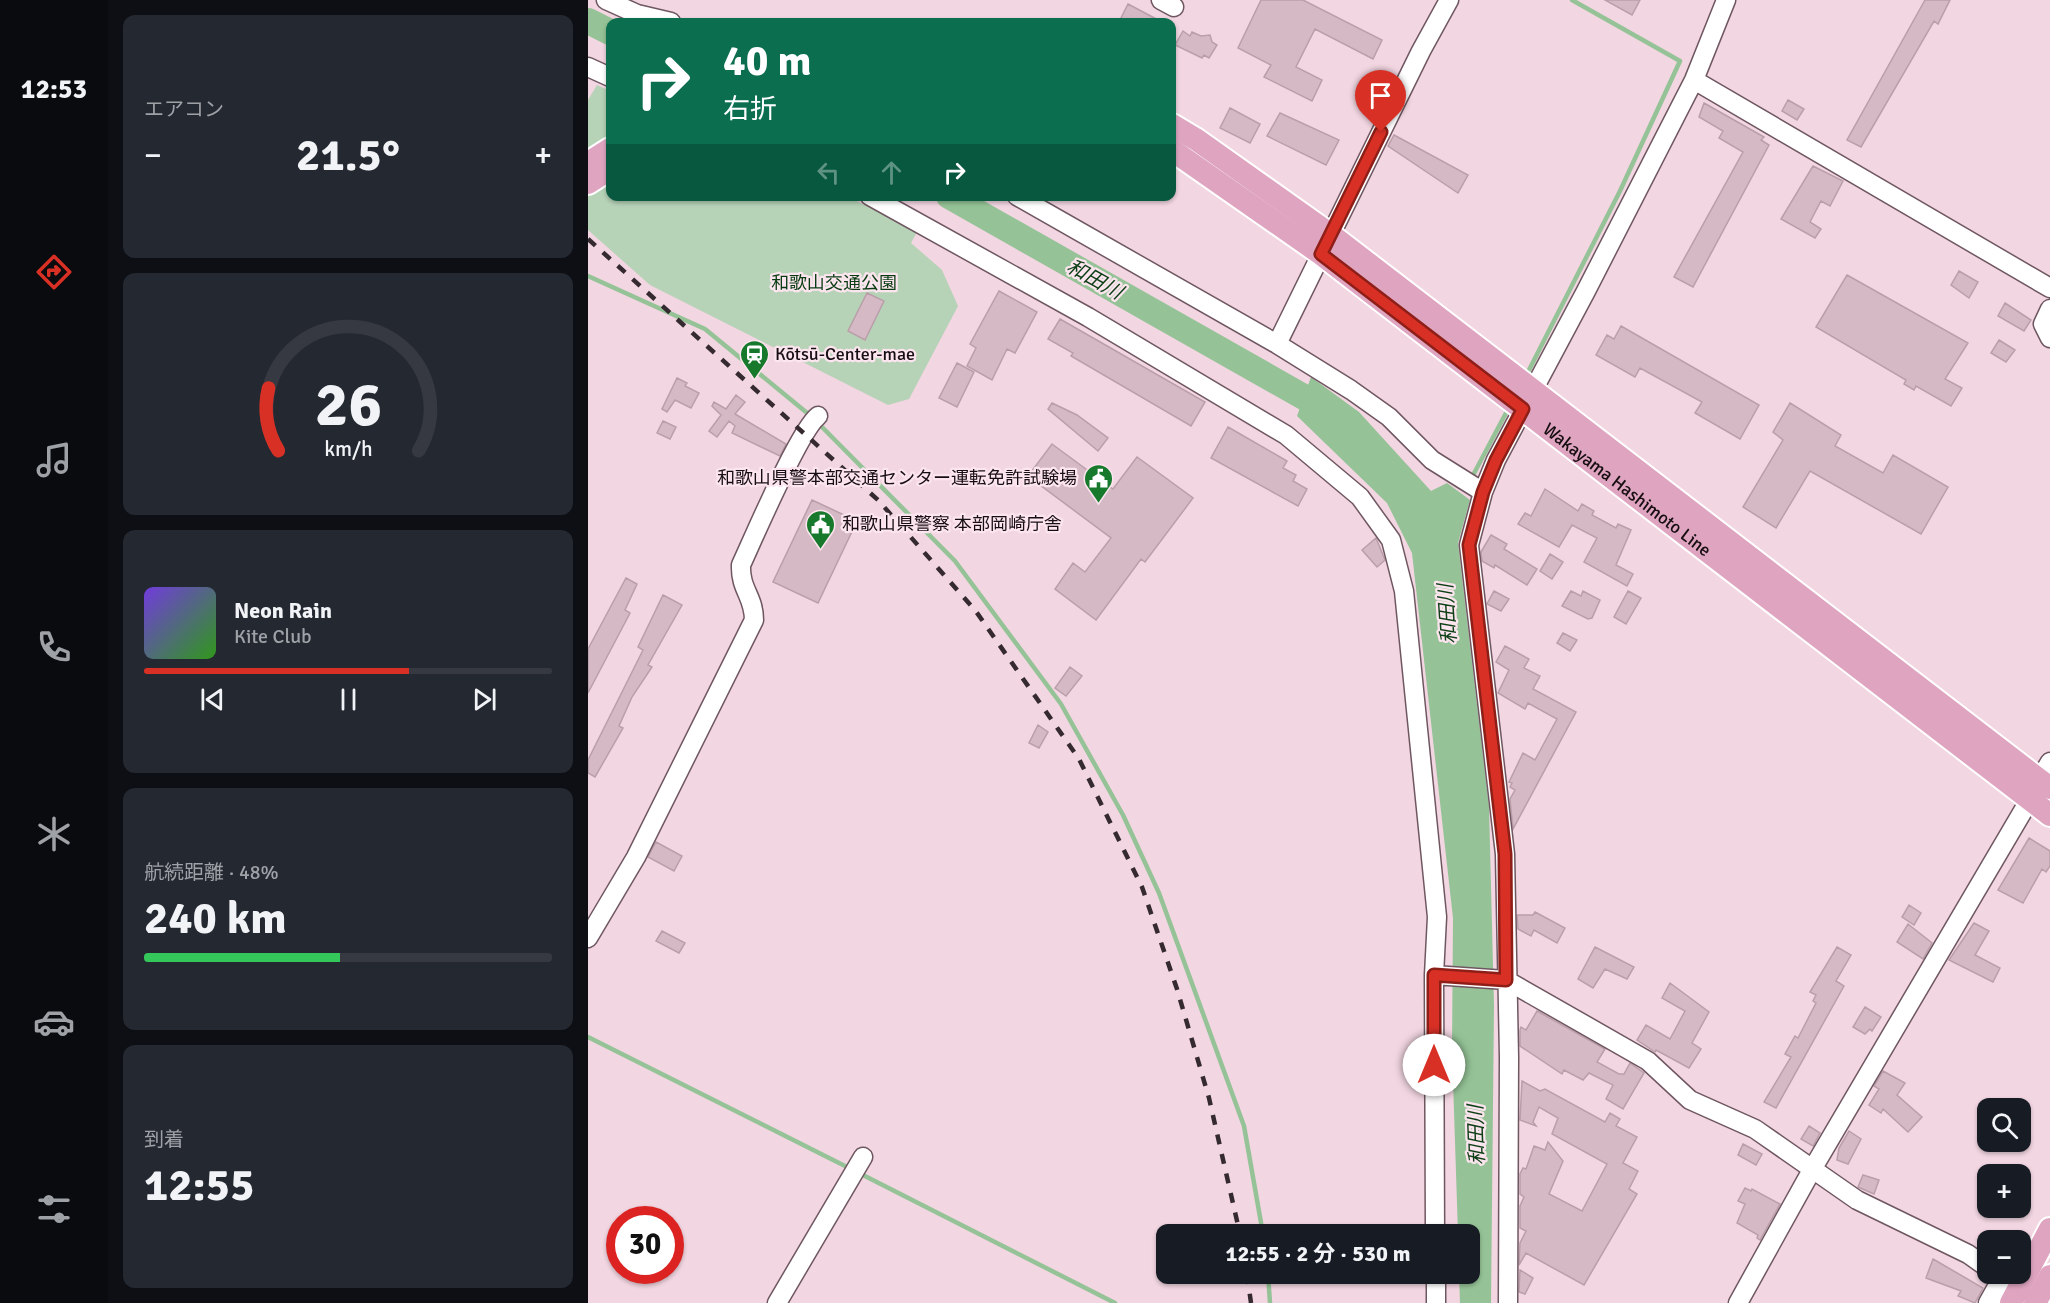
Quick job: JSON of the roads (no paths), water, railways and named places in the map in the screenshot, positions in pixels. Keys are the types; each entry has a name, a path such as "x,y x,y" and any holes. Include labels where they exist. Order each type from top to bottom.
{"main road":[{"name":"Wakayama Hashimoto Line","path":"1176,127 1197,140 1326,244 1528,400 2042,782 2050,815"},
{"path":"588,163 606,152"},
{"name":"Wakayama Hashimoto Line","path":"1176,152 1326,244"},
{"path":"588,183 606,172"},
{"path":"2017,1289 2050,1229"},
{"path":"2017,1289 2050,1276"}],"street":[{"path":"606,0 637,14 654,18"},
{"path":"1277,344 1449,0"},
{"path":"1508,1303 1509,1057 1505,854 1469,545 1483,492 1496,460 1694,80 1726,0"},
{"path":"588,67 606,75"},
{"path":"1694,80 2050,288"},
{"path":"879,201 1088,316 1286,435 1360,497 1391,540 1404,591 1437,917 1435,1224"},
{"path":"1026,201 1277,344 1352,390 1389,417 1432,460 1483,492"},
{"path":"2050,309 2043,324 2050,338"},
{"path":"588,938 636,857 754,620 754,604 740,580 741,565 797,448 811,421 818,416"},
{"path":"1738,1303 1813,1168 2042,782"},
{"path":"1437,976 1506,980 1648,1061 1690,1100 1755,1129 1857,1200 1968,1254 2017,1289 1988,1303"},
{"path":"777,1303 863,1157"},
{"path":"1436,1284 1436,1303"}],"water":[{"path":"1311,377 1359,412 1431,491 1447,483 1470,500 1458,543 1489,807 1494,1005 1491,1303 1460,1303 1459,1284 1480,1284 1480,1224 1458,1224 1452,1050 1453,918 1412,553 1387,503 1297,416"}],"waterway":[{"path":"1528,372 1620,191 1680,61 1572,0"},
{"name":"和田川","path":"588,21 606,30"},
{"name":"和田川","path":"958,201 1332,413"},
{"path":"588,276 705,329 812,417"},
{"path":"1471,479 1506,413"},
{"path":"818,423 955,561 1061,704 1123,815 1159,893 1244,1126 1261,1224"},
{"path":"588,1037 851,1169"},
{"path":"859,1173 1115,1303"},
{"path":"1269,1284 1270,1303"}],"railway":[{"path":"588,239 878,500 975,610 1079,759 1142,887 1177,989 1209,1098 1238,1224"},
{"path":"1248,1284 1251,1303"}],"place":[{"name":"Kōtsū-Center-mae","path":"754,380"},
{"name":"和歌山県警本部交通センター運転免許試験場","path":"1098,504"},
{"name":"和歌山県警察 本部岡崎庁舎","path":"821,550"}],"park label":[{"name":"和歌山交通公園","path":"834,283"}]}
